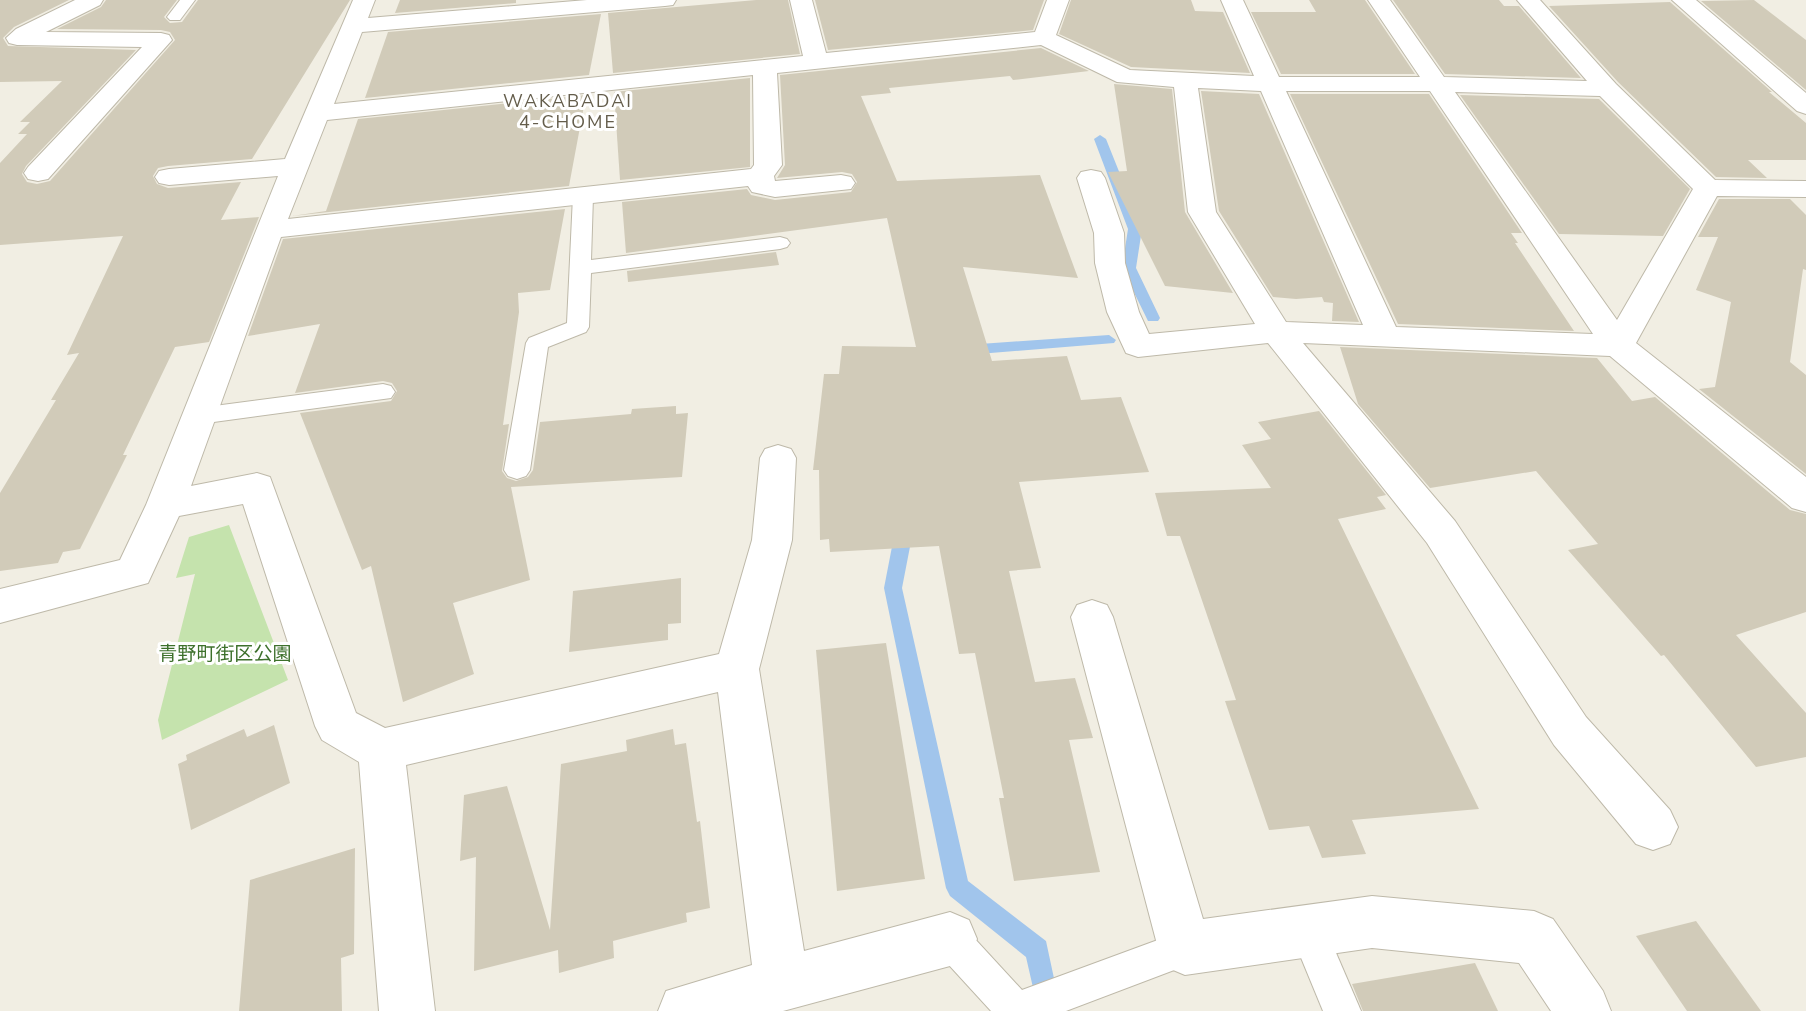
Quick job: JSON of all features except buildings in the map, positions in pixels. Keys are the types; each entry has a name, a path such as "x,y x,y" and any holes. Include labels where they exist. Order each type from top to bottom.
{"street":[{"path":"9,42 92,0"},
{"path":"0,606 134,572 165,505 269,230 358,13 665,0"},
{"path":"801,0 816,62"},
{"path":"1044,38 1058,0"},
{"path":"1232,0 1384,336"},
{"path":"1379,0 1618,346 1806,498"},
{"path":"1528,0 1607,89 1708,188 1806,189"},
{"path":"1684,0 1806,106"},
{"path":"317,113 765,69 1044,38 1126,77 1270,84 1436,84 1607,89"},
{"path":"9,42 161,40 38,173"},
{"path":"765,69 768,164 760,176 762,186 775,189 841,183"},
{"path":"1185,80 1202,212 1276,332 1441,531 1570,731 1653,827"},
{"path":"170,177 297,166"},
{"path":"269,230 760,176"},
{"path":"1091,178 1110,233 1110,263 1123,312 1138,346 1276,332 1618,346"},
{"path":"1618,346 1708,188"},
{"path":"778,458 772,540 737,669 782,984"},
{"path":"165,505 257,486 338,726 381,750 737,669"},
{"path":"1091,617 1185,948 1372,922 1534,938 1583,1011"},
{"path":"381,750 407,1011"},
{"path":"686,1011 950,939"}],"lane":[{"path":"175,17 188,0"},
{"path":"517,470 537,343 578,327 583,196"},
{"path":"580,268 780,243"},
{"path":"199,416 383,392"},
{"path":"1308,931 1342,1011"},
{"path":"950,939 1016,1011 1185,948"}],"green space":[{"name":"青野町街区公園","path":"229,525 288,680 162,740 158,720 195,574 176,578 189,537"}],"waterway":[{"path":"1100,139 1135,229 1129,268 1153,318"},
{"path":"966,350 1109,340"},
{"path":"905,526 893,588 958,888 1037,950 1043,983"}],"district":[{"name":"WAKABADAI 4-CHOME","path":"568,111"}]}
